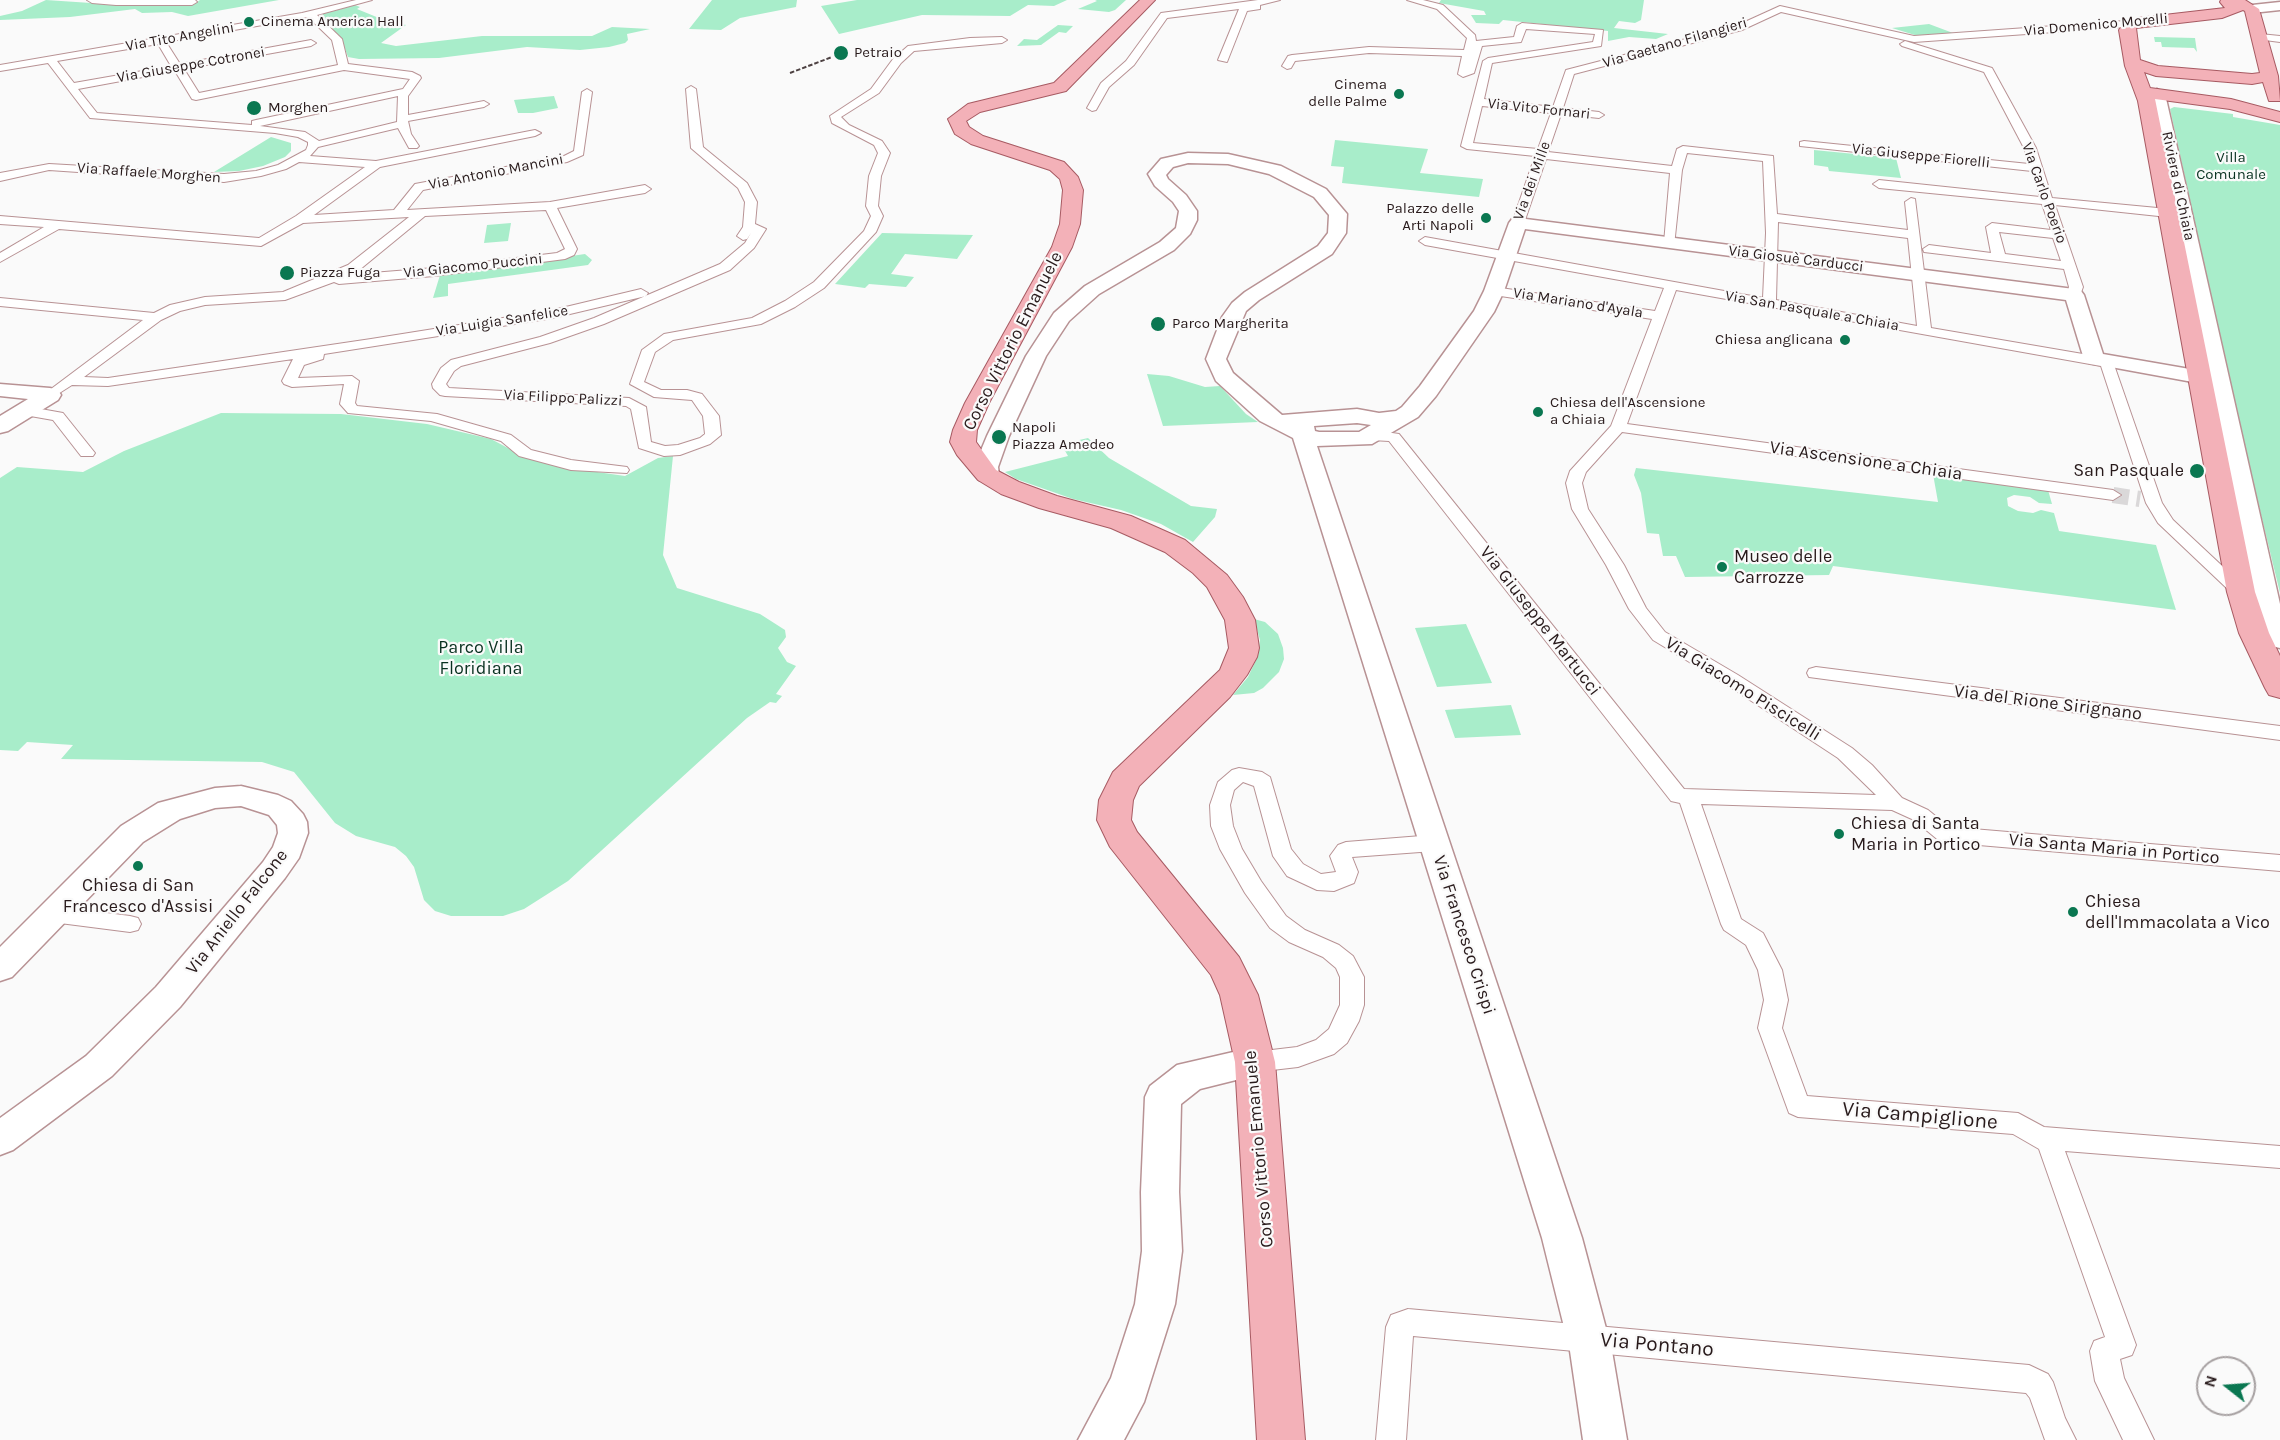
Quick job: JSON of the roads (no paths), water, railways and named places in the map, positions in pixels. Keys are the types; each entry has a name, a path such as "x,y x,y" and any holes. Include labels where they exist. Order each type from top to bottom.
{"main road":[{"name":"Corso Vittorio Emanuele","path":"1148,0 1060,87 974,108 957,119 961,130 977,140 1057,166 1069,177 1073,190 1070,224 1062,247 977,403 963,436 966,450 987,475 1023,494 1121,522 1157,536 1183,551 1203,567 1229,597 1236,609 1244,639 1242,657 1238,666 1219,690 1125,780 1116,800 1114,820 1122,838 1226,967 1239,995 1255,1062 1281,1440"},
{"path":"2228,5 2252,9 2275,97 2272,109"},
{"path":"2228,5 2259,36"},
{"name":"Via Domenico Morelli","path":"2139,22 2228,5"},
{"path":"2139,22 2128,28 2133,63 2154,93 2272,109"},
{"path":"2133,63 2150,70 2260,79 2270,76"},
{"path":"2154,93 2153,78 2155,75 2179,72"},
{"path":"2236,77 2259,85 2272,109"},
{"path":"2154,93 2185,95 2272,109"},
{"name":"Riviera di Chiaia","path":"2154,93 2168,213 2208,384 2241,592 2254,633 2280,688"}],"street":[{"path":"92,0 192,2"},
{"name":"Via Tito Angelini","path":"0,68 310,14 367,0"},
{"path":"1092,108 1105,86 1130,63 1164,15 1275,0"},
{"path":"1412,0 1440,7 1472,37 1463,74 1469,73 1478,43 1518,40 1522,26 1600,32 1599,43 1596,44 1488,61 1467,146 1676,170"},
{"path":"1223,60 1242,5"},
{"path":"2252,9 2280,6"},
{"name":"Via Gaetano Filangieri","path":"1570,72 1739,28 1778,9 1786,9 1885,35"},
{"path":"310,14 337,39 344,67"},
{"name":"Via Domenico Morelli","path":"1885,35 1914,39 2139,22"},
{"name":"Via Carlo Poerio","path":"1885,35 1988,70 2030,148 2038,168 2076,286 2074,295"},
{"path":"2259,36 2280,39"},
{"path":"160,40 196,97 344,67 412,75 416,78 403,96 402,122 405,134 412,146"},
{"name":"Via Filippo Palizzi","path":"749,227 760,229 750,245 725,267 599,321 545,340 456,363 448,368 440,388 445,392 629,402 638,406 644,445 663,451 680,450 705,441 712,435 711,416 697,397 687,394 659,394 637,384 649,350 669,337 756,321 790,304 819,285 870,232 877,216 872,206 875,176 884,153 878,143 845,127 847,117 860,100 875,91 910,48 970,40 1002,40"},
{"name":"Via Giuseppe Cotronei","path":"71,87 312,43"},
{"path":"1287,66 1292,58 1369,50 1467,53"},
{"path":"50,59 94,116 301,134 313,140 314,145 484,104"},
{"name":"Via dei Mille","path":"1368,426 1407,414 1428,392 1467,338 1494,291 1570,72"},
{"path":"691,89 697,148 743,186 751,202 749,227"},
{"path":"236,127 407,91"},
{"name":"Via Antonio Mancini","path":"398,213 419,187 567,159 579,153 587,92"},
{"name":"Riviera di Chiaia","path":"2154,93 2208,384 2226,422 2266,603 2280,640"},
{"name":"Via Vito Fornari","path":"1479,102 1599,116"},
{"path":"299,159 376,164 535,133"},
{"name":"Via Giuseppe Fiorelli","path":"1804,144 2038,168"},
{"name":"Via Raffaele Morghen","path":"0,177 49,167 224,178 257,174 299,159 310,152 314,145"},
{"path":"1670,243 1676,170 1683,149 1769,158 1771,217 1769,303"},
{"path":"987,475 986,466 1035,356 1061,317 1092,290 1167,246 1184,230 1188,220 1188,211 1180,199 1161,182 1157,174 1167,163 1188,158 1231,159 1275,170 1320,193 1338,214 1337,233 1328,247 1242,304 1232,317 1216,360 1222,374 1268,416 1308,427 1334,440 1364,439 1368,426"},
{"path":"0,220 261,242 300,219 376,164"},
{"path":"1879,184 2168,213"},
{"path":"300,219 550,206 645,189"},
{"path":"1911,202 1924,332"},
{"name":"Via Giacomo Puccini","path":"324,281 434,272 560,256 571,249 550,206"},
{"path":"0,426 72,381 156,317 195,302 285,296 324,281 353,268 423,212"},
{"path":"1771,217 1915,235"},
{"name":"Via Giosuè Carducci","path":"1518,223 2074,295"},
{"path":"0,258 56,226"},
{"name":"Via Luigia Sanfelice","path":"72,381 108,382 371,343 553,314 604,303 656,289 689,277 722,258 742,239 749,227"},
{"path":"1999,258 1992,227 2060,235"},
{"name":"Via San Pasquale a Chiaia","path":"1425,241 1924,332 2106,362"},
{"path":"1929,249 2070,266"},
{"path":"1618,428 1662,316 1671,286"},
{"name":"Via Mariano d'Ayala","path":"1494,291 1662,316"},
{"path":"2074,295 2093,356 2106,362 2208,384"},
{"path":"0,302 156,317"},
{"path":"371,343 365,349 305,358 298,362 289,381 292,383 347,379 352,381 347,404 353,410 432,417 506,438 525,453 571,465 621,470"},
{"path":"2106,362 2146,499 2166,523 2241,592"},
{"path":"0,390 50,395"},
{"path":"24,411 58,417 87,453"},
{"name":"Via Giuseppe Martucci","path":"1368,426 1395,438 1678,796 1688,796"},
{"name":"Via Francesco Crispi","path":"1308,427 1306,447 1562,1238 1588,1338 1605,1440"},
{"name":"Via Giacomo Piscicelli","path":"1618,428 1578,471 1574,483 1580,509 1615,564 1630,597 1644,618 1668,644 1731,679 1845,753 1865,770 1895,803 1913,810 1949,835"},
{"name":"Via Ascensione a Chiaia","path":"1618,428 2113,495"},
{"path":"963,436 967,444 974,447 997,439"},
{"name":"Via del Rione Sirignano","path":"1816,673 2280,733"},
{"path":"1100,1440 1129,1387 1155,1304 1162,1251 1160,1192 1163,1097 1174,1086 1190,1076 1255,1062 1298,1057 1325,1047 1338,1036 1347,1021 1352,1005 1352,977 1345,962 1331,951 1297,936 1283,926 1253,887 1231,849 1222,826 1220,805 1226,787 1239,775 1255,777 1263,782 1281,851 1295,870 1317,882 1335,884 1346,877 1347,872 1341,856 1346,850 1434,843"},
{"name":"Via Aniello Falcone","path":"0,968 132,834 170,811 215,798 240,796 267,802 280,808 292,822 293,833 288,850 274,870 168,997 99,1066 0,1139"},
{"path":"1688,796 1895,803"},
{"name":"Via Campiglione","path":"1688,796 1732,924 1755,939 1770,970 1776,1000 1770,1028 1798,1106 2018,1124 2044,1138"},
{"name":"Via Santa Maria in Portico","path":"1949,835 2280,863"},
{"path":"52,915 130,924"},
{"path":"2139,1440 2110,1381 2104,1351 2122,1345 2044,1138 2280,1157"},
{"name":"Via Pontano","path":"1392,1440 1401,1324 1408,1322 2029,1379 2038,1384 2043,1392 2052,1423 2061,1440"}],"tunnel":[{"path":"2113,495 2140,499"}],"railway":[{"path":"790,73 832,57"}],"place":[{"name":"Cinema America Hall","path":"249,22"},
{"name":"Petraio","path":"841,53"},
{"name":"Cinema delle Palme","path":"1399,94"},
{"name":"Morghen","path":"254,108"},
{"name":"Palazzo delle Arti Napoli","path":"1486,218"},
{"name":"Piazza Fuga","path":"287,273"},
{"name":"Parco Margherita","path":"1158,324"},
{"name":"Chiesa anglicana","path":"1845,340"},
{"name":"Chiesa dell'Ascensione a Chiaia","path":"1538,412"},
{"name":"Napoli Piazza Amedeo","path":"999,437"},
{"name":"San Pasquale","path":"2197,471"},
{"name":"Museo delle Carrozze","path":"1722,567"},
{"name":"Chiesa di Santa Maria in Portico","path":"1839,834"},
{"name":"Chiesa di San Francesco d'Assisi","path":"138,866"},
{"name":"Chiesa dell'Immacolata a Vico","path":"2073,912"}],"park label":[{"name":"Villa Comunale","path":"2231,166"},
{"name":"Parco Villa Floridiana","path":"481,658"}]}
